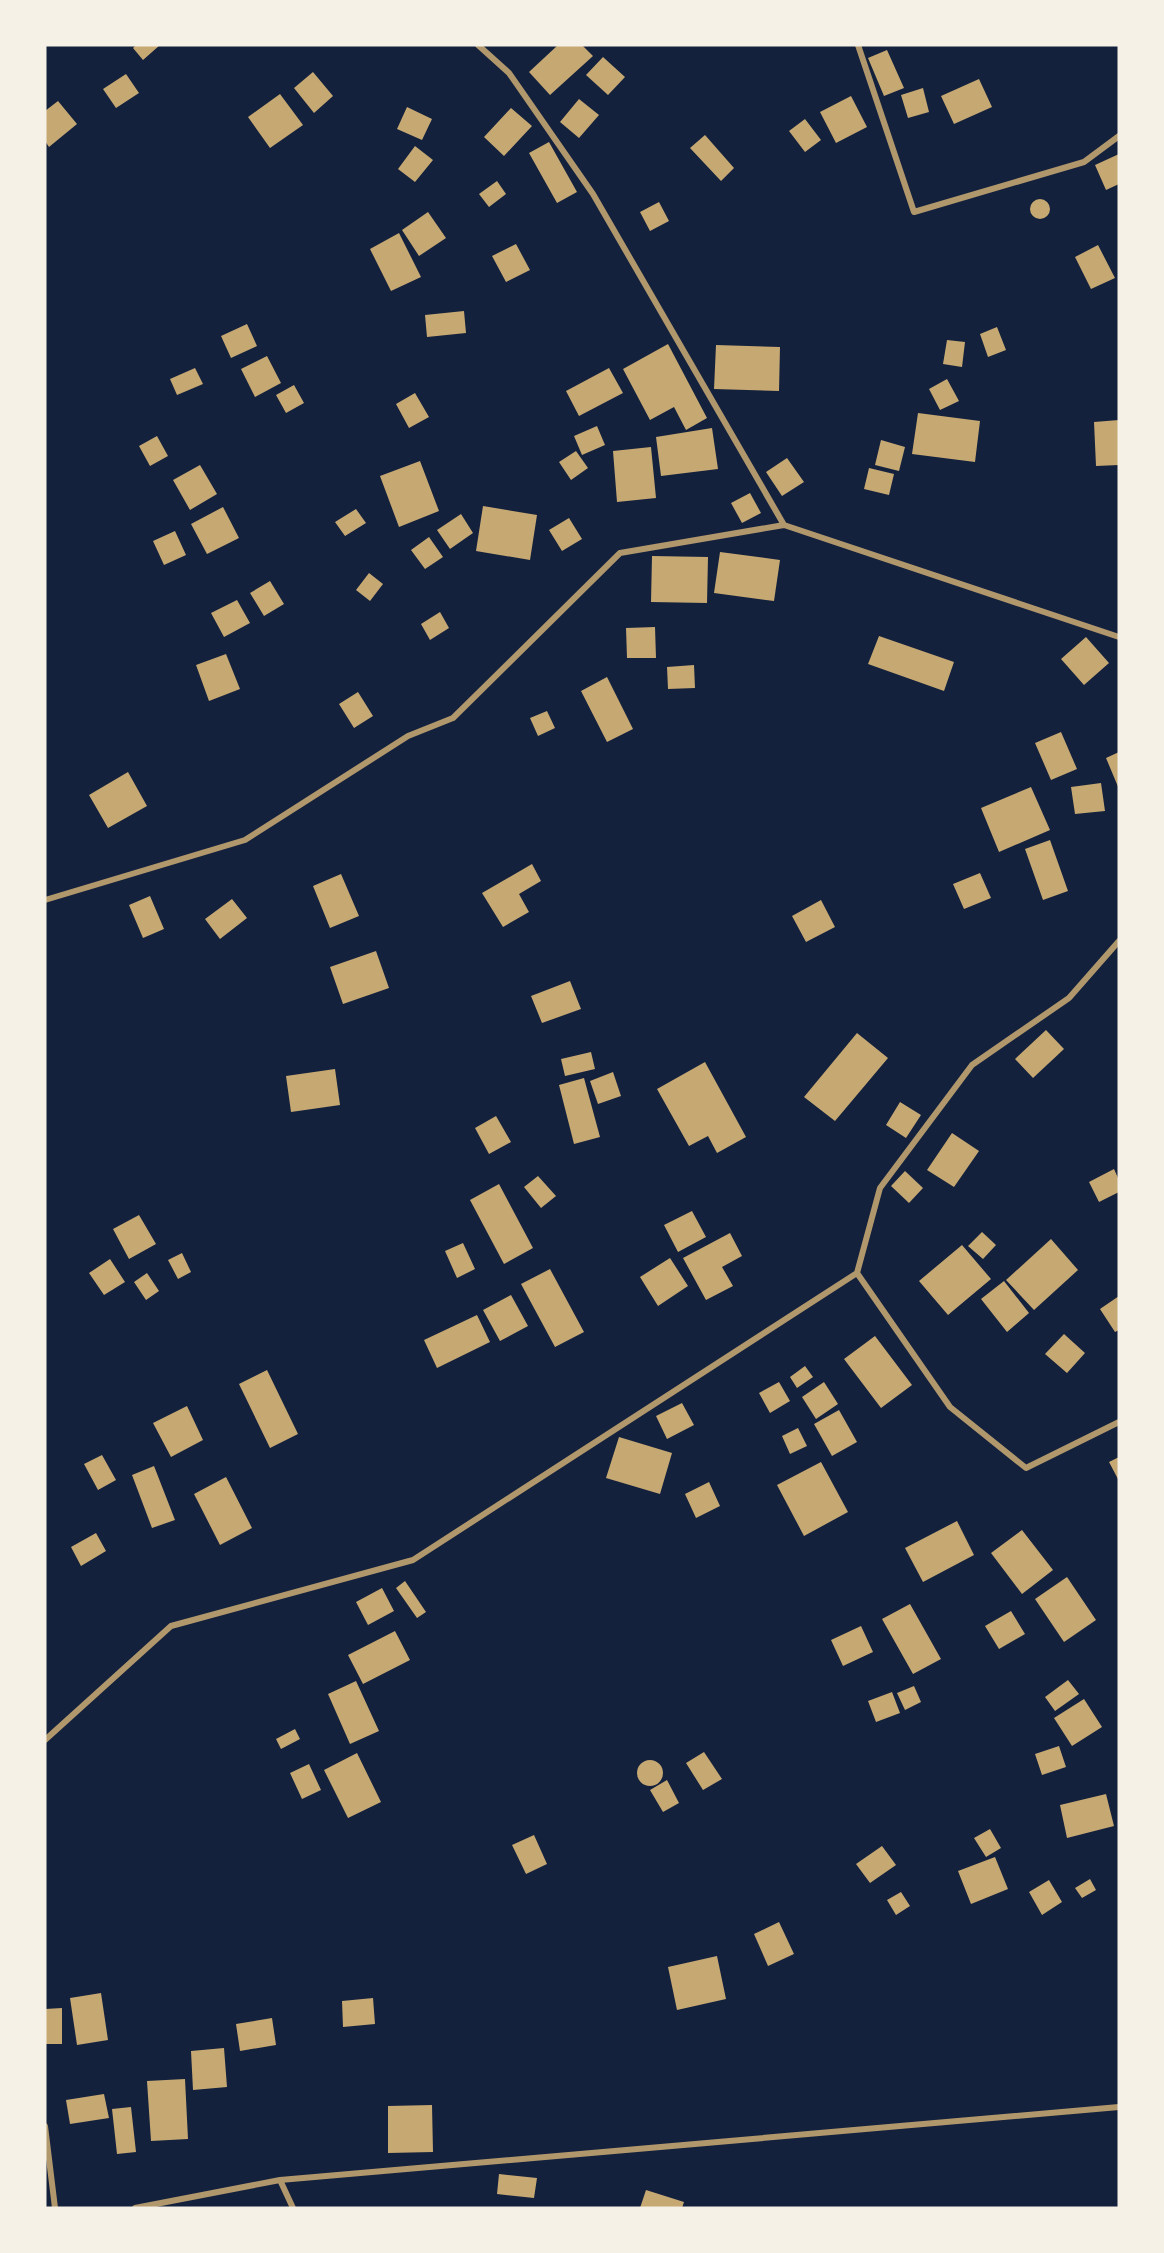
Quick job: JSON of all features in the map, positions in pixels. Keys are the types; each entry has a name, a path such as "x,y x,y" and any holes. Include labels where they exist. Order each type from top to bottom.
{"street":[{"path":"478,45 509,73 593,194 784,525"},
{"path":"858,45 914,212 1084,162 1119,136"},
{"path":"45,900 245,840 408,736 453,718 620,553 784,525 1119,637"},
{"path":"45,1740 171,1626 413,1560 857,1273 880,1188 972,1065 1069,998 1119,941"},
{"path":"857,1273 950,1407 1026,1468 1119,1422"},
{"path":"135,2208 280,2180 1119,2107"},
{"path":"45,2126 55,2208"},
{"path":"280,2180 292,2208"}],"building":[{"path":"136,45 160,45 143,60 133,48"},
{"path":"558,45 582,45 593,56 550,95 529,72"},
{"path":"887,50 904,88 884,96 868,58"},
{"path":"603,57 625,77 608,95 586,75"},
{"path":"313,72 333,96 314,113 294,88"},
{"path":"126,74 139,93 116,108 103,89"},
{"path":"979,79 992,107 954,124 941,96"},
{"path":"923,88 929,112 908,118 901,95"},
{"path":"280,94 303,125 270,148 248,117"},
{"path":"851,96 867,127 836,143 820,112"},
{"path":"579,99 599,115 579,138 560,122"},
{"path":"58,101 77,124 49,147 45,141 45,111"},
{"path":"407,107 432,119 422,140 397,129"},
{"path":"511,108 532,126 504,156 484,137"},
{"path":"805,119 821,140 805,152 789,131"},
{"path":"705,135 734,168 721,181 690,148"},
{"path":"549,142 577,192 557,203 529,153"},
{"path":"415,146 433,160 415,182 398,169"},
{"path":"1119,154 1119,184 1106,190 1095,165"},
{"path":"497,181 506,194 489,207 479,194"},
{"path":"1036,199 1044,199 1050,205 1050,213 1044,219 1036,219 1030,213 1030,205"},
{"path":"659,202 669,221 650,231 640,212"},
{"path":"428,212 446,238 419,256 402,230"},
{"path":"399,233 421,277 391,291 370,249"},
{"path":"516,244 530,270 506,282 492,256"},
{"path":"1098,245 1115,278 1091,289 1075,257"},
{"path":"464,311 466,333 427,337 425,315"},
{"path":"247,324 257,346 231,358 221,336"},
{"path":"997,327 1006,350 988,357 980,334"},
{"path":"947,340 965,342 962,367 943,364"},
{"path":"668,344 707,418 686,430 674,407 650,420 623,369"},
{"path":"716,345 780,347 779,391 714,389"},
{"path":"267,356 281,383 255,397 241,369"},
{"path":"195,368 203,384 177,395 170,379"},
{"path":"609,368 623,393 579,416 566,391"},
{"path":"947,379 959,401 940,410 929,389"},
{"path":"294,385 304,403 286,413 276,395"},
{"path":"415,393 429,417 409,428 396,404"},
{"path":"918,413 980,421 975,462 912,454"},
{"path":"1119,420 1119,465 1096,466 1094,422"},
{"path":"597,426 605,445 582,455 574,436"},
{"path":"712,428 718,469 661,476 656,437"},
{"path":"157,436 168,456 150,466 139,446"},
{"path":"881,440 905,447 899,471 875,465"},
{"path":"651,447 656,498 617,502 613,451"},
{"path":"576,451 588,468 571,480 559,462"},
{"path":"787,458 804,482 782,496 766,472"},
{"path":"420,461 439,511 399,527 380,476"},
{"path":"200,465 217,494 190,510 173,480"},
{"path":"869,468 894,474 889,495 864,489"},
{"path":"750,493 761,513 742,523 731,503"},
{"path":"483,506 537,515 530,560 476,551"},
{"path":"223,507 239,538 207,554 191,524"},
{"path":"356,509 366,523 345,536 335,522"},
{"path":"461,514 473,533 450,549 437,530"},
{"path":"569,518 582,539 562,551 549,530"},
{"path":"175,531 186,555 164,565 153,541"},
{"path":"429,537 443,557 425,569 411,550"},
{"path":"720,552 780,560 774,601 714,593"},
{"path":"652,556 708,557 707,603 651,602"},
{"path":"369,573 383,584 370,601 356,590"},
{"path":"270,581 284,604 264,616 250,593"},
{"path":"237,600 250,623 224,637 211,613"},
{"path":"440,612 449,628 430,640 421,624"},
{"path":"655,627 656,658 627,658 626,628"},
{"path":"879,636 954,662 944,691 868,664"},
{"path":"1086,637 1109,663 1084,685 1061,659"},
{"path":"226,654 240,689 209,701 196,665"},
{"path":"694,665 695,688 668,689 667,667"},
{"path":"607,677 633,729 607,742 581,691"},
{"path":"358,692 373,716 354,728 339,704"},
{"path":"547,711 555,728 538,736 530,718"},
{"path":"1061,732 1077,769 1051,780 1035,743"},
{"path":"1119,752 1119,789 1106,758"},
{"path":"128,772 147,806 108,828 89,795"},
{"path":"1101,783 1105,811 1075,814 1071,787"},
{"path":"1031,787 1050,830 999,852 981,808"},
{"path":"1050,840 1068,891 1043,900 1025,849"},
{"path":"532,864 541,881 519,894 529,912 503,927 482,893"},
{"path":"980,873 991,898 964,909 953,884"},
{"path":"341,874 359,916 330,928 313,886"},
{"path":"150,896 164,929 143,938 129,905"},
{"path":"232,899 247,918 220,939 205,919"},
{"path":"821,900 835,927 806,942 792,916"},
{"path":"376,951 389,988 343,1004 330,967"},
{"path":"570,981 581,1009 542,1023 531,996"},
{"path":"1046,1030 1064,1049 1033,1078 1015,1059"},
{"path":"857,1033 888,1058 835,1121 804,1097"},
{"path":"591,1052 595,1069 565,1076 561,1059"},
{"path":"705,1062 746,1137 717,1153 708,1136 689,1146 657,1089"},
{"path":"335,1069 340,1105 291,1112 286,1076"},
{"path":"613,1072 621,1096 598,1104 590,1081"},
{"path":"584,1078 600,1137 574,1144 559,1085"},
{"path":"900,1102 921,1115 906,1138 886,1125"},
{"path":"496,1116 511,1142 489,1154 475,1128"},
{"path":"952,1133 979,1151 954,1187 927,1170"},
{"path":"1114,1169 1119,1180 1119,1192 1099,1202 1089,1182"},
{"path":"905,1171 923,1188 909,1203 891,1186"},
{"path":"538,1176 556,1196 541,1208 524,1187"},
{"path":"499,1184 533,1248 504,1264 470,1200"},
{"path":"692,1211 706,1237 678,1252 664,1225"},
{"path":"139,1215 156,1244 129,1259 113,1229"},
{"path":"982,1232 996,1245 983,1259 968,1246"},
{"path":"730,1233 742,1256 722,1267 733,1286 706,1300 683,1258"},
{"path":"1051,1239 1078,1270 1034,1310 1006,1280"},
{"path":"463,1243 475,1269 457,1278 445,1251"},
{"path":"962,1245 991,1279 948,1315 919,1281"},
{"path":"182,1253 191,1272 178,1279 168,1260"},
{"path":"670,1258 688,1286 658,1306 640,1277"},
{"path":"110,1259 125,1282 104,1295 89,1273"},
{"path":"550,1269 584,1332 555,1347 521,1284"},
{"path":"147,1273 159,1291 146,1300 134,1282"},
{"path":"1004,1281 1029,1313 1007,1332 981,1299"},
{"path":"511,1295 528,1326 500,1341 483,1310"},
{"path":"1119,1296 1119,1330 1115,1332 1100,1309"},
{"path":"477,1315 490,1342 437,1368 424,1340"},
{"path":"1064,1334 1085,1353 1067,1373 1045,1354"},
{"path":"875,1336 912,1385 881,1408 844,1359"},
{"path":"805,1366 813,1377 797,1388 790,1377"},
{"path":"267,1370 298,1434 270,1448 239,1384"},
{"path":"779,1382 790,1401 770,1413 759,1393"},
{"path":"824,1382 838,1404 816,1419 802,1397"},
{"path":"682,1403 694,1425 667,1439 656,1416"},
{"path":"187,1406 203,1440 171,1457 153,1423"},
{"path":"839,1410 857,1442 832,1456 814,1424"},
{"path":"798,1428 807,1446 790,1454 782,1436"},
{"path":"619,1437 672,1453 660,1494 606,1478"},
{"path":"102,1455 116,1480 98,1490 84,1464"},
{"path":"1119,1457 1119,1481 1109,1462"},
{"path":"821,1462 848,1512 804,1536 777,1485"},
{"path":"154,1466 175,1520 152,1528 132,1475"},
{"path":"226,1477 252,1528 220,1545 194,1494"},
{"path":"709,1482 720,1506 696,1518 685,1494"},
{"path":"957,1521 974,1555 923,1582 905,1548"},
{"path":"1022,1530 1053,1570 1022,1594 991,1553"},
{"path":"96,1533 106,1551 81,1566 71,1547"},
{"path":"1067,1577 1096,1620 1064,1642 1035,1599"},
{"path":"405,1581 426,1612 417,1618 396,1588"},
{"path":"382,1588 394,1611 368,1625 356,1602"},
{"path":"910,1604 941,1659 913,1674 882,1619"},
{"path":"1011,1611 1025,1634 999,1649 985,1626"},
{"path":"861,1626 873,1652 843,1666 831,1640"},
{"path":"395,1631 410,1660 363,1684 348,1655"},
{"path":"1068,1680 1079,1694 1055,1711 1045,1697"},
{"path":"356,1681 379,1731 350,1744 328,1694"},
{"path":"914,1686 921,1702 905,1710 897,1693"},
{"path":"892,1692 900,1713 876,1722 868,1701"},
{"path":"1084,1699 1102,1727 1072,1746 1054,1718"},
{"path":"295,1729 300,1739 281,1749 276,1739"},
{"path":"1059,1746 1066,1767 1042,1775 1035,1754"},
{"path":"704,1752 722,1779 703,1790 686,1763"},
{"path":"357,1753 381,1802 348,1818 324,1770"},
{"path":"650,1760 659,1764 663,1773 659,1782 650,1786 641,1782 637,1773 641,1764"},
{"path":"309,1764 321,1790 302,1799 290,1773"},
{"path":"667,1780 679,1803 663,1812 650,1790"},
{"path":"1106,1794 1114,1826 1067,1838 1060,1805"},
{"path":"990,1829 1001,1848 986,1857 974,1838"},
{"path":"534,1835 547,1864 526,1874 512,1845"},
{"path":"882,1846 896,1865 870,1883 856,1864"},
{"path":"995,1857 1008,1889 971,1904 958,1871"},
{"path":"1090,1879 1096,1890 1082,1898 1075,1888"},
{"path":"1049,1880 1062,1902 1042,1915 1029,1892"},
{"path":"901,1892 910,1906 896,1915 887,1900"},
{"path":"779,1922 794,1954 768,1966 754,1934"},
{"path":"717,1956 726,1999 677,2010 668,1967"},
{"path":"101,1993 108,2040 77,2045 70,1998"},
{"path":"373,1998 375,2024 343,2027 342,2001"},
{"path":"62,2008 62,2044 45,2044 45,2009"},
{"path":"272,2018 276,2045 240,2051 236,2024"},
{"path":"224,2048 227,2087 193,2090 191,2051"},
{"path":"185,2079 188,2139 151,2141 147,2081"},
{"path":"104,2094 109,2118 70,2124 66,2100"},
{"path":"432,2105 433,2152 388,2153 388,2106"},
{"path":"131,2107 136,2152 117,2154 112,2109"},
{"path":"499,2174 537,2178 534,2198 497,2194"},
{"path":"646,2190 684,2202 682,2208 640,2208"}]}
